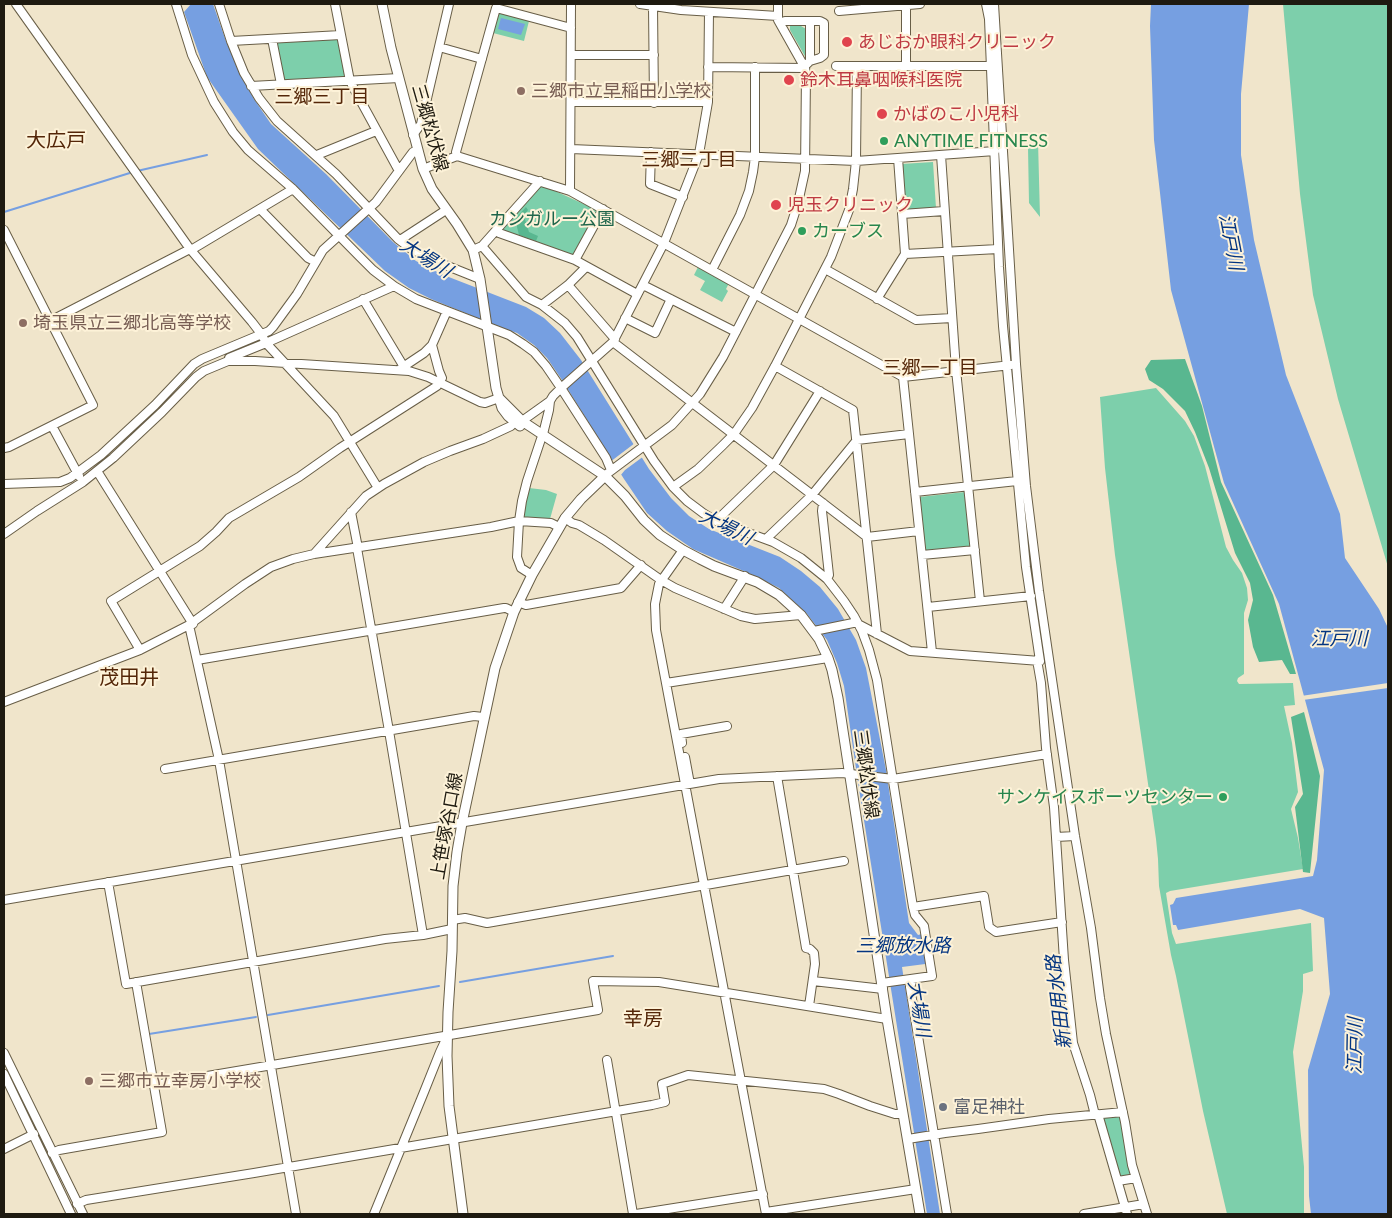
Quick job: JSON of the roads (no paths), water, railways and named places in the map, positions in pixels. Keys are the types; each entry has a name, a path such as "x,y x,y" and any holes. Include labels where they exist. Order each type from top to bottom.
{"main road":[{"name":"三郷松伏線","path":"382,4 413,135 423,168 432,189 458,224 472,250 480,281 494,374 502,408 508,416 564,453 610,471 616,486 652,528 683,550 714,566 746,576 779,595 816,630 828,658 838,698 852,774 884,985 887,1019 909,1139 920,1214"},
{"name":"上笹塚谷口線","path":"463,1214 448,1090 453,886 462,823 494,668 518,602 565,518 581,499 610,471"}],"street":[{"path":"16,4 190,250 265,340 334,416 378,488"},
{"path":"176,4 192,55 202,78 233,132 248,150 293,189 373,270 394,286 416,299 495,328 534,352 562,387 606,458 610,471 672,425 693,403 718,366 791,225 802,185 806,158 810,21"},
{"path":"219,4 237,58 251,86 277,121 317,155 410,248 480,281"},
{"path":"335,4 350,81 399,171"},
{"path":"413,135 421,124 449,4"},
{"path":"570,191 571,4"},
{"path":"640,4 785,21 822,22 824,24 824,55 808,65 708,67"},
{"path":"778,4 779,19 808,65"},
{"path":"839,11 920,4"},
{"path":"986,4 998,249 1007,365 1017,481 1041,684 1056,838 1064,960 1073,1043 1126,1211"},
{"path":"994,4 1016,364 1026,486 1039,591 1106,1034 1132,1165 1147,1214"},
{"path":"906,5 906,66"},
{"path":"654,6 654,103"},
{"path":"457,156 456,152 496,8 570,28"},
{"path":"532,575 521,568 517,557 519,521 527,481 538,443 542,437 550,401 562,387 614,340 664,243 699,154 708,102 709,12"},
{"path":"231,41 341,35"},
{"path":"272,39 280,84"},
{"path":"439,47 482,59"},
{"path":"571,55 654,55"},
{"path":"836,66 990,66"},
{"path":"673,487 705,462 734,434 752,408 800,319 838,242 849,210 853,189 856,161 857,66"},
{"path":"712,270 740,215 749,191 755,157 754,67"},
{"path":"251,86 399,78"},
{"path":"571,102 708,102"},
{"path":"317,155 376,131"},
{"path":"571,149 856,161 994,151"},
{"path":"4,484 60,482 77,474 101,455 155,405 194,364 202,359 265,340 323,250 376,202 413,152 418,151"},
{"path":"651,152 650,184 682,197"},
{"path":"940,155 956,370 980,601"},
{"path":"423,168 457,156 570,191 903,376 1016,364"},
{"path":"877,299 905,254 898,158"},
{"path":"472,250 482,246 540,181"},
{"path":"50,321 190,250 293,189"},
{"path":"574,260 603,208"},
{"path":"260,209 308,258 316,262"},
{"path":"400,240 446,210"},
{"path":"902,214 944,211"},
{"path":"4,230 93,405 10,447 4,448"},
{"path":"496,230 499,233 574,260 637,294"},
{"path":"482,246 526,297 542,305 565,323 577,338 589,362 673,487 687,501 716,521 766,539 802,558 827,579 844,601 869,650 875,672 913,908 915,915 924,926 932,976 884,985 813,981"},
{"path":"905,254 998,249"},
{"path":"542,305 568,285 586,267"},
{"path":"825,270 916,320 952,318"},
{"path":"643,284 736,332"},
{"path":"568,285 614,340 867,537 919,532"},
{"path":"228,361 229,358 265,340 394,286"},
{"path":"363,299 402,368"},
{"path":"625,318 655,333 671,299"},
{"path":"402,368 432,345 447,311"},
{"path":"140,650 110,601 200,546 229,518 299,477 349,442 437,386 442,378 432,345"},
{"path":"4,534 83,482 113,458 196,377 204,371 228,361 402,368 480,402 486,403 499,398"},
{"path":"775,366 853,410 877,634"},
{"path":"903,376 932,652"},
{"path":"716,521 774,465 820,392"},
{"path":"314,554 366,496 378,488 424,462 511,426 550,401"},
{"path":"155,405 162,412"},
{"path":"52,426 83,482"},
{"path":"766,539 812,495 857,440 909,434"},
{"path":"97,471 160,570 191,624 219,760 296,1214"},
{"path":"915,492 1017,481"},
{"path":"823,503 822,511 829,575 827,579"},
{"path":"351,512 423,935"},
{"path":"565,518 572,524 579,525 604,540 674,588 746,618 755,619 801,614"},
{"path":"4,702 140,650 191,624 270,568 293,559 519,521 551,523 559,527"},
{"path":"683,550 661,580 657,590 656,630 680,746 704,886 766,1213 916,1189"},
{"path":"922,555 975,550"},
{"path":"518,602 526,605 621,588 641,565"},
{"path":"724,609 746,576"},
{"path":"928,607 1030,596"},
{"path":"197,660 506,608 514,612"},
{"path":"816,630 855,623 910,651 1049,661"},
{"path":"666,684 828,658"},
{"path":"165,769 474,716 483,717"},
{"path":"680,746 681,734 726,726"},
{"path":"4,900 719,779 852,774 891,779 1047,751 1062,746"},
{"path":"777,776 806,948 814,953 815,964 809,1006"},
{"path":"1056,838 1075,836"},
{"path":"108,882 126,984 385,939 423,935 465,918 487,923 844,862"},
{"path":"913,908 984,896 989,927 996,932 1062,922"},
{"path":"910,979 933,1135 947,1214"},
{"path":"154,1085 598,1010 594,981 646,981 887,1019"},
{"path":"52,1153 59,1150 162,1132 136,982"},
{"path":"374,1214 448,1035"},
{"path":"4,1053 83,1214"},
{"path":"607,1060 635,1214 763,1194"},
{"path":"4,1074 71,1214"},
{"path":"78,1204 86,1200 665,1102 662,1084 682,1077 696,1076 824,1089 895,1114 903,1114"},
{"path":"909,1139 1049,1119 1123,1112"},
{"path":"4,1149 34,1134"},
{"path":"1118,1181 1136,1178"},
{"path":"1084,1214 1126,1211 1144,1204"}],"water":[{"name":"三郷放水路","path":"191,4 213,4 240,74 271,124 326,174 393,242 416,261 441,274 526,307 544,318 560,333 581,360 649,469 671,498 689,516 709,529 780,557 820,587 838,609 856,640 866,668 886,770 909,923 918,935 929,932 933,963 902,967 940,1214 927,1214 844,686 827,640 807,614 779,588 693,549 667,531 647,513 562,380 547,358 534,345 517,333 431,299 409,288 385,271 258,149 207,77 184,12"},
{"name":"江戸川","path":"1151,4 1249,4 1241,94 1241,155 1254,240 1286,375 1340,514 1345,558 1379,609 1388,628 1388,1214 1311,1214 1309,1196 1308,1070 1330,994 1324,918 1300,909 1178,930 1176,925 1173,925 1170,905 1173,904 1176,898 1313,876 1317,860 1324,770 1279,604 1224,483 1171,290 1154,140"},
{"path":"501,18 525,24 521,35 498,29"}],"waterway":[{"path":"137,171 207,155"},
{"path":"4,212 133,172"},
{"path":"460,982 613,956"},
{"path":"268,1015 439,986"},
{"path":"149,1034 256,1017"}],"place":[{"name":"あじおか眼科クリニック","path":"847,42"},
{"name":"鈴木耳鼻咽喉科医院","path":"789,80"},
{"name":"三郷市立早稲田小学校","path":"521,91"},
{"name":"かばのこ小児科","path":"882,114"},
{"name":"ANYTIME FITNESS","path":"884,141"},
{"name":"児玉クリニック","path":"776,205"},
{"name":"カーブス","path":"802,231"},
{"name":"埼玉県立三郷北高等学校","path":"23,323"},
{"name":"サンケイスポーツセンター","path":"1223,797"},
{"name":"三郷市立幸房小学校","path":"89,1081"},
{"name":"富足神社","path":"943,1107"}],"district":[{"name":"三郷三丁目","path":"322,97"},
{"name":"大広戸","path":"56,141"},
{"name":"三郷二丁目","path":"689,160"},
{"name":"三郷一丁目","path":"930,368"},
{"name":"茂田井","path":"129,678"},
{"name":"幸房","path":"643,1019"}],"park label":[{"name":"カンガルー公園","path":"552,219"}],"water label":[{"name":"大場川","path":"426,258"},
{"name":"大場川","path":"726,527"},
{"name":"新田用水路","path":"1059,1002"},
{"name":"大場川","path":"919,1009"}]}
